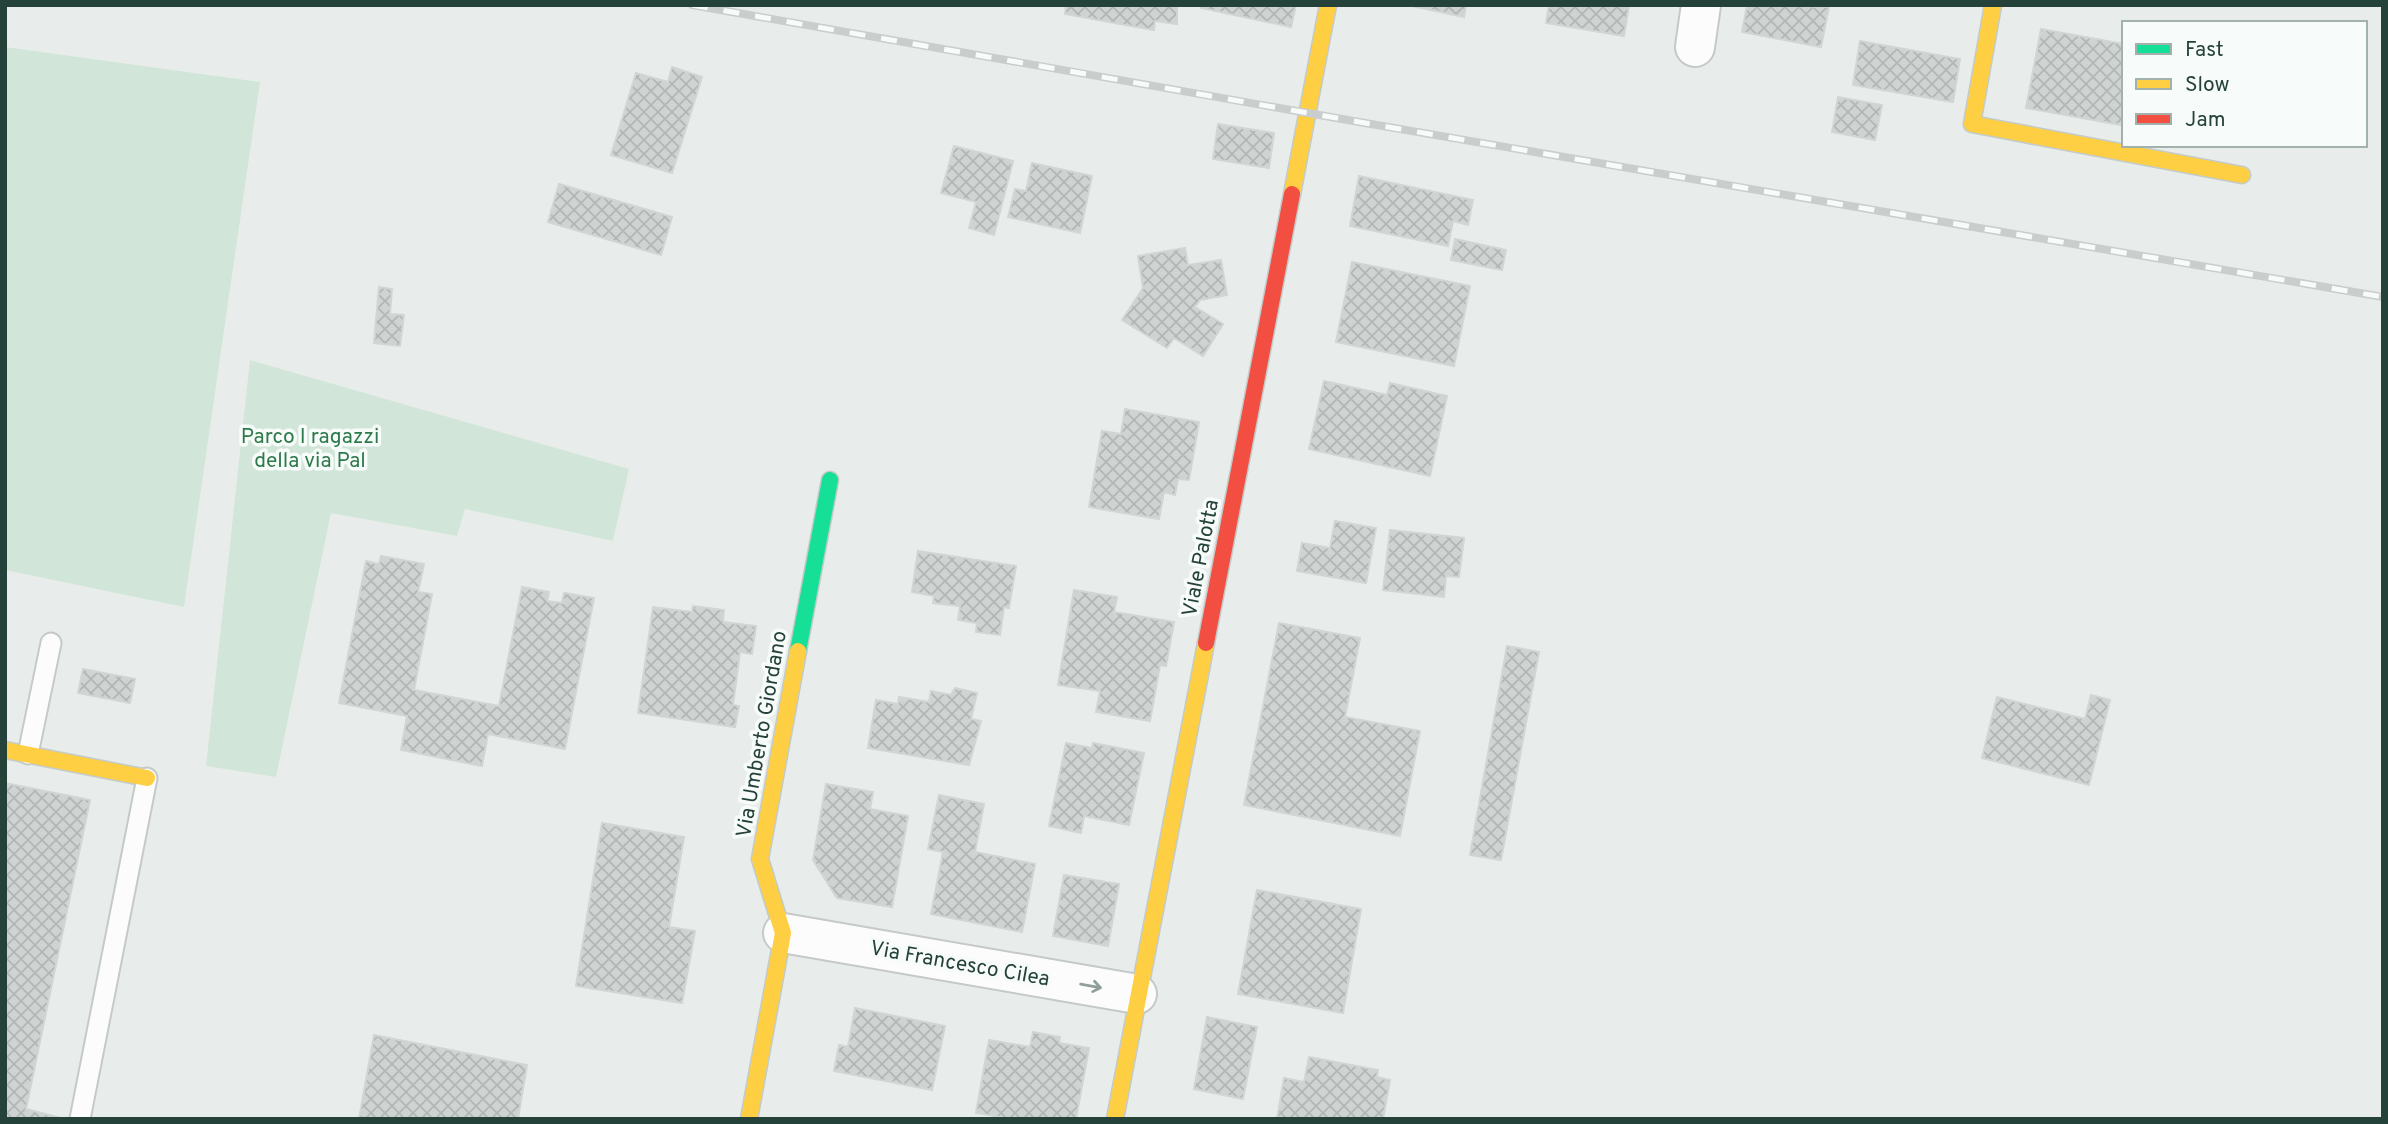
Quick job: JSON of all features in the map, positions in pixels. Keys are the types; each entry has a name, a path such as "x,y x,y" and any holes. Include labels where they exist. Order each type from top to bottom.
{"street":[{"name":"Viale Palotta","path":"1115,1119 1328,5"},
{"path":"1695,47 1701,5"},
{"path":"1993,5 1972,124 2242,176"},
{"name":"Via Umberto Giordano","path":"749,1119 783,933 760,859 830,480"},
{"path":"5,750 147,778"},
{"name":"Via Francesco Cilea","path":"783,933 1137,994"}],"lane":[{"path":"27,754 51,643"},
{"path":"80,1119 147,778"}],"green space":[{"path":"5,47 260,82 184,607 5,570"},
{"name":"Parco I ragazzi della via Pal","path":"250,360 629,469 613,541 465,509 457,536 331,513 276,777 206,766"}],"building":[{"path":"1066,5 1177,5 1177,24 1155,21 1154,30 1065,14"},
{"path":"1201,5 1296,5 1291,27 1201,8"},
{"path":"1407,5 1466,5 1464,17"},
{"path":"1549,5 1629,5 1624,36 1546,23"},
{"path":"1747,5 1829,7 1821,47 1742,32"},
{"path":"2041,29 2122,44 2121,125 2026,108"},
{"path":"1860,41 1960,59 1953,102 1853,85"},
{"path":"672,67 702,77 672,173 611,155 636,73 668,82"},
{"path":"1838,97 1882,105 1875,140 1832,132"},
{"path":"1218,124 1274,133 1269,168 1213,159"},
{"path":"954,146 1013,161 994,235 969,228 976,202 941,193"},
{"path":"1032,163 1092,176 1080,233 1008,217 1015,189 1026,191"},
{"path":"1359,176 1473,200 1468,225 1453,221 1448,246 1350,226"},
{"path":"559,184 672,217 661,255 548,222"},
{"path":"1455,239 1506,250 1502,270 1451,260"},
{"path":"1185,248 1188,265 1221,260 1227,295 1200,300 1195,307 1223,324 1203,356 1174,338 1167,348 1122,320 1143,288 1138,256"},
{"path":"1352,262 1470,286 1454,366 1336,342"},
{"path":"379,287 392,289 390,314 404,315 400,346 374,343"},
{"path":"1324,381 1387,395 1390,383 1447,396 1430,476 1309,449"},
{"path":"1125,409 1199,422 1189,480 1178,479 1175,495 1164,492 1159,519 1089,507 1102,431 1121,434"},
{"path":"1335,521 1376,528 1366,583 1297,571 1302,543 1330,548"},
{"path":"1390,530 1464,538 1459,577 1446,576 1444,597 1383,590"},
{"path":"918,551 1016,566 1009,608 1004,607 1000,635 976,632 977,623 958,620 960,606 933,603 934,596 912,592"},
{"path":"381,556 424,564 418,592 432,594 414,690 499,706 522,587 549,592 547,601 562,603 564,593 594,598 565,749 488,734 482,766 401,750 407,716 339,703 366,561 379,564"},
{"path":"1074,590 1117,597 1114,612 1174,622 1166,666 1160,665 1150,721 1096,712 1100,691 1058,685"},
{"path":"693,606 724,610 723,622 756,626 752,654 740,652 733,705 739,706 735,727 638,713 653,607 692,612"},
{"path":"1279,623 1360,638 1345,717 1420,731 1400,836 1244,805"},
{"path":"1507,646 1539,652 1501,860 1470,855"},
{"path":"83,669 135,679 130,703 78,693"},
{"path":"955,688 977,693 971,719 981,721 969,765 868,748 876,700 898,704 899,697 929,702 931,691 951,695"},
{"path":"2091,695 2110,700 2089,785 1982,758 1997,697 2085,719"},
{"path":"1066,743 1092,748 1093,743 1144,753 1129,825 1084,816 1081,833 1049,826"},
{"path":"5,783 90,800 26,1109 65,1119 5,1119"},
{"path":"826,784 873,792 870,809 908,816 892,907 837,898 813,860"},
{"path":"939,795 984,804 975,852 1035,864 1022,932 931,914 943,852 928,849"},
{"path":"602,823 684,837 669,927 695,931 682,1003 576,986"},
{"path":"1064,875 1119,884 1108,946 1053,936"},
{"path":"1257,890 1361,909 1343,1013 1238,994"},
{"path":"855,1008 945,1026 932,1090 834,1071 839,1045 848,1047"},
{"path":"1207,1017 1257,1027 1243,1099 1194,1089"},
{"path":"1033,1032 1060,1037 1059,1043 1089,1048 1076,1119 1011,1119 976,1113 989,1040 1030,1047"},
{"path":"374,1035 527,1065 518,1119 359,1119"},
{"path":"1309,1057 1378,1070 1377,1077 1390,1080 1383,1119 1277,1119 1284,1078 1304,1082"}],"railway":[{"path":"692,5 2383,297"}],"traffic: fast":[{"path":"798,651 830,480"}],"traffic: slow":[{"path":"1292,194 1328,5"},
{"path":"1993,5 1972,124 2242,175"},
{"path":"1115,1119 1206,643"},
{"path":"749,1119 783,933 760,859 798,651"},
{"path":"5,750 147,778"}],"traffic: jam":[{"path":"1206,643 1292,194"}]}
